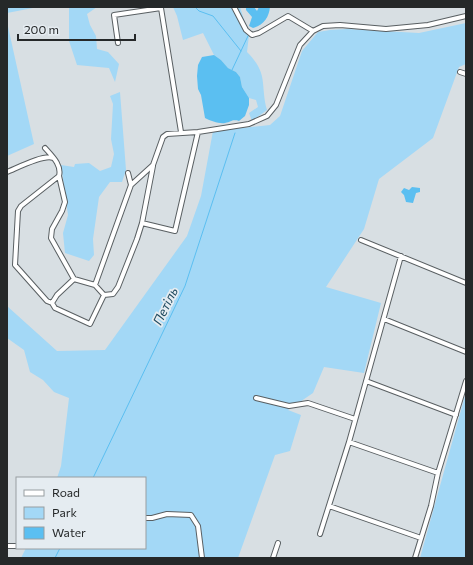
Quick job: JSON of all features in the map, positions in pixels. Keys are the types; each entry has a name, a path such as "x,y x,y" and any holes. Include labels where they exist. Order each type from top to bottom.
{"street":[{"path":"234,7 246,30 252,35 259,33 288,16 313,31"},
{"path":"118,43 114,15 161,8 182,132"},
{"path":"104,295 113,294 118,287 137,240 142,223 153,165 163,137 167,134 198,132 249,124 264,118 276,105 300,45 313,31 323,26 334,25 386,29 428,25 466,16"},
{"path":"460,72 466,74"},
{"path":"142,223 175,231 198,132"},
{"path":"45,148 54,158 60,172 59,176 64,202 62,211 52,229 51,238 74,279 95,286 104,295"},
{"path":"7,172 43,158 50,156 54,158"},
{"path":"95,286 131,186 153,165"},
{"path":"128,173 131,186"},
{"path":"59,176 21,206 18,211 15,265 47,301 52,303 55,308 90,324 104,295"},
{"path":"361,240 466,283"},
{"path":"320,534 349,442 401,256"},
{"path":"52,303 57,295 74,279"},
{"path":"384,319 466,352"},
{"path":"366,381 456,415"},
{"path":"415,558 431,506 438,473 466,381"},
{"path":"256,398 289,406 308,404 355,419"},
{"path":"349,442 438,473"},
{"path":"329,506 420,538"},
{"path":"146,518 167,514 191,515 198,526 202,558"},
{"path":"273,558 278,543"}],"green space":[{"path":"7,7 38,7 7,13"},
{"path":"69,7 97,7 87,14 90,25 96,36 97,49 108,52 119,64 115,82 109,68 77,65 69,41"},
{"path":"173,7 240,7 249,35 247,52 254,60 261,73 267,110 252,121 249,113 258,107 256,100 249,98 242,87 240,77 236,72 228,68 214,55 203,33 183,40 177,16"},
{"path":"7,22 34,144 7,156"},
{"path":"466,23 466,64 459,67 433,138 379,179 364,229 326,287 381,303 364,373 324,367 313,393 288,410 301,415 290,451 275,455 238,558 21,558 26,549 146,549 146,477 57,477 61,466 69,398 54,392 43,380 30,372 24,350 7,338 7,306 57,351 105,350 187,236 201,196 213,131 270,125 280,116 302,51 318,32 347,29 419,33"},
{"path":"120,92 126,170 122,182 110,182 99,197 93,239 94,255 89,261 65,253 63,233 68,215 61,165 74,167 75,164 89,163 100,171 111,167 114,154 111,139 113,104 110,96"},
{"path":"466,393 466,558 420,558 463,403"}],"water":[{"path":"246,7 254,7 257,11 259,7 270,7 263,23 253,28 249,26 252,17 246,10"},
{"path":"214,55 228,68 236,72 240,77 242,87 249,98 249,105 245,116 239,121 233,120 227,123 220,123 205,118 201,95 198,89 198,65 202,57"},
{"path":"412,187 420,188 420,192 416,193 413,203 406,202 404,195 401,192 404,188 409,190"}],"waterway":[{"name":"Петіль","path":"195,7 199,11 213,16 241,51"},
{"name":"Петіль","path":"232,70 248,36"},
{"name":"Петіль","path":"93,477 185,286 235,133"},
{"name":"Петіль","path":"55,558 60,549"}]}
